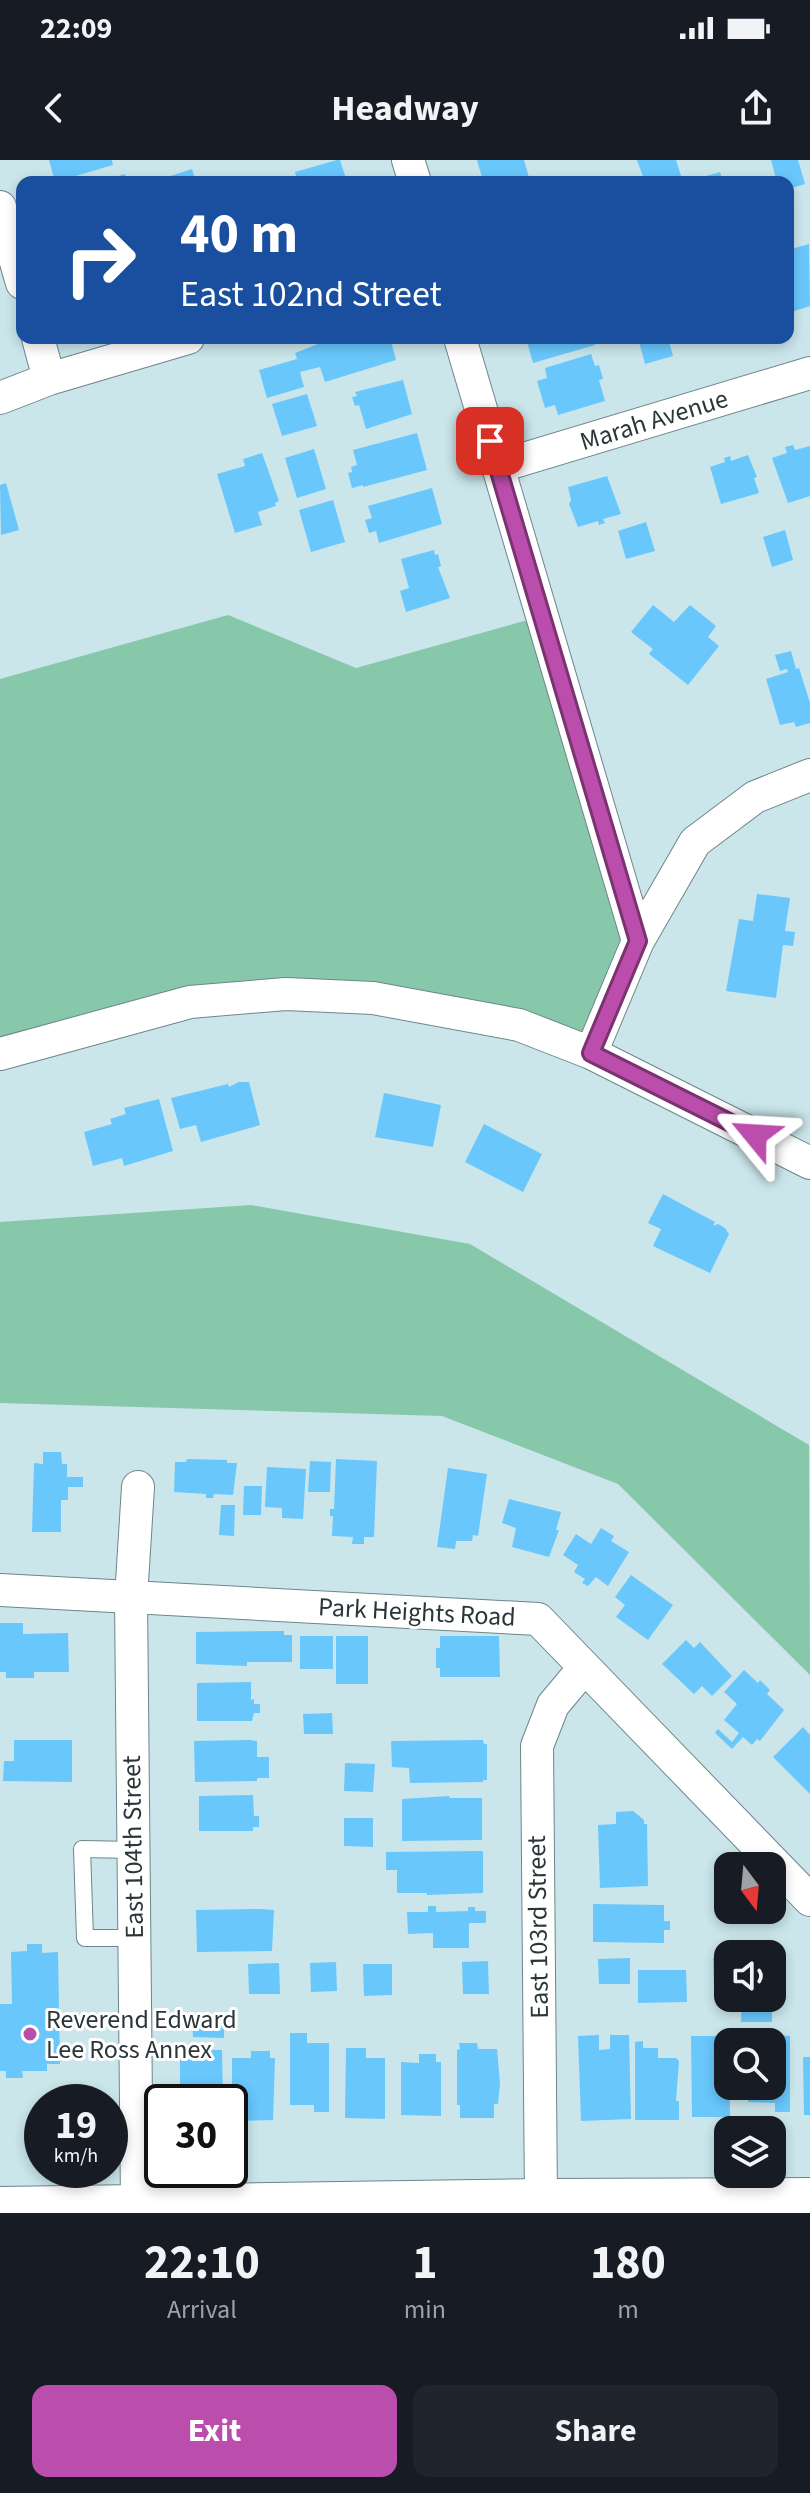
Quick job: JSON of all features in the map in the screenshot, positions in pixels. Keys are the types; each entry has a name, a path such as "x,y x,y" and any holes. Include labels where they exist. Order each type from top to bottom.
{"main road":[{"path":"0,2209 810,2200"}],"street":[{"path":"0,207 16,262"},
{"path":"40,344 49,379"},
{"path":"0,398 49,379 168,344"},
{"path":"462,344 638,941"},
{"name":"Marah Avenue","path":"497,467 810,373"},
{"path":"591,1053 638,941 695,842 755,797 810,775"},
{"path":"0,1054 190,1002 286,994 373,998 519,1025 591,1053 810,1163"},
{"name":"East 104th Street","path":"137,2206 131,1598 138,1487"},
{"name":"Park Heights Road","path":"0,1590 538,1619 810,1900"},
{"name":"East 103rd Street","path":"541,2201 537,1746 553,1705 584,1668"}],"lane":[{"path":"133,1850 82,1849 85,1938 134,1938"}],"green space":[{"path":"228,615 356,668 542,616 638,941 591,1053 286,994 0,1054 0,679"},
{"path":"251,1205 470,1244 809,1445 810,1675 618,1484 442,1416 0,1403 0,1222"}],"building":[{"path":"49,160 112,160 113,165 75,176 53,176"},
{"path":"340,160 345,176 296,176 295,172"},
{"path":"477,160 524,160 529,176 482,176"},
{"path":"637,160 676,160 681,176 643,176"},
{"path":"771,160 798,160 805,184 794,187 794,176 775,176"},
{"path":"192,169 194,176 170,176"},
{"path":"809,244 810,306 794,311 794,248"},
{"path":"318,344 392,344 396,360 325,382 320,367 300,372 304,387 267,398 259,370 297,359 295,353"},
{"path":"528,344 595,344 595,345 533,363"},
{"path":"640,344 670,344 673,356 645,364"},
{"path":"591,354 595,366 599,365 603,379 599,380 605,401 558,415 555,405 545,408 537,381 547,378 545,368"},
{"path":"403,380 412,414 366,429 359,405 355,406 352,397 357,396 355,392"},
{"path":"307,394 317,426 282,436 272,404"},
{"path":"417,433 427,470 352,488 348,473 352,472 351,467 357,465 353,450"},
{"path":"793,445 795,450 810,446 810,496 788,503 772,458 787,453 785,447"},
{"path":"314,449 326,489 297,498 285,458"},
{"path":"262,453 279,501 275,503 276,506 258,512 262,525 235,533 217,474 245,466 243,459"},
{"path":"748,455 757,477 754,478 759,493 721,504 710,467 725,462 724,458 730,456 731,461"},
{"path":"607,476 621,514 603,519 605,523 599,525 598,521 578,527 569,504 568,487"},
{"path":"6,483 19,530 1,535 0,485"},
{"path":"432,488 442,524 379,543 376,531 369,533 365,520 372,518 368,506"},
{"path":"333,500 345,542 311,552 299,510"},
{"path":"646,522 655,551 626,559 618,531"},
{"path":"785,530 793,560 772,567 763,537"},
{"path":"434,550 435,555 438,554 441,566 438,567 450,598 406,612 400,591 409,588 401,559"},
{"path":"653,605 674,622 690,605 716,626 708,637 719,646 688,685 649,654 653,649 631,632"},
{"path":"791,651 810,703 810,723 796,727 794,722 780,725 766,679 788,672 787,669 780,671 775,655"},
{"path":"757,894 790,898 785,931 795,932 793,946 783,945 776,998 726,991 739,919 753,921"},
{"path":"239,1082 249,1082 260,1125 201,1142 196,1125 180,1129 171,1098 228,1084 229,1087"},
{"path":"384,1093 441,1105 433,1147 375,1137"},
{"path":"159,1099 173,1151 124,1166 122,1158 93,1166 84,1132 112,1124 110,1119 126,1114 124,1108"},
{"path":"484,1124 542,1154 523,1192 465,1162"},
{"path":"663,1194 715,1222 713,1226 718,1224 725,1228 729,1234 710,1273 653,1246 661,1229 648,1223"},
{"path":"43,1452 61,1452 62,1464 67,1464 67,1477 83,1477 83,1487 68,1487 68,1500 61,1500 61,1532 32,1532 34,1463 43,1464"},
{"path":"187,1459 237,1463 233,1495 214,1494 213,1498 206,1498 206,1494 174,1492 175,1462 186,1462"},
{"path":"336,1459 377,1461 374,1537 364,1537 364,1544 352,1544 353,1537 332,1536 333,1516 330,1516 330,1509 334,1509"},
{"path":"310,1461 331,1462 330,1492 308,1492"},
{"path":"267,1467 306,1469 303,1519 282,1518 282,1508 265,1507"},
{"path":"448,1468 487,1474 478,1536 473,1535 472,1541 456,1541 455,1549 437,1547"},
{"path":"244,1486 262,1486 261,1515 243,1515"},
{"path":"509,1499 561,1512 556,1530 559,1530 549,1557 512,1547 516,1528 502,1523"},
{"path":"221,1505 235,1505 234,1536 219,1535"},
{"path":"601,1528 614,1536 611,1541 629,1552 608,1586 596,1577 588,1586 582,1583 585,1579 574,1572 578,1565 563,1555 576,1534 591,1544"},
{"path":"631,1575 673,1605 648,1640 616,1617 625,1605 615,1597"},
{"path":"0,1623 23,1623 23,1634 68,1633 69,1672 34,1672 34,1678 6,1678 6,1672 0,1672"},
{"path":"284,1631 284,1635 292,1635 292,1662 247,1662 247,1666 196,1664 196,1632"},
{"path":"300,1636 333,1636 333,1669 300,1669"},
{"path":"336,1636 368,1636 368,1684 336,1684"},
{"path":"440,1636 499,1636 500,1677 440,1677 440,1668 436,1668 436,1648 440,1648"},
{"path":"686,1640 694,1648 700,1642 732,1676 712,1696 702,1686 694,1694 662,1664"},
{"path":"744,1670 770,1690 767,1694 784,1710 760,1741 757,1739 752,1745 743,1737 732,1749 715,1733 718,1729 732,1742 739,1733 724,1720 737,1704 724,1692"},
{"path":"251,1682 251,1700 254,1699 254,1704 260,1704 260,1713 254,1713 252,1721 197,1721 197,1683"},
{"path":"332,1713 333,1734 304,1734 303,1714"},
{"path":"803,1727 810,1735 810,1794 773,1757"},
{"path":"14,1740 72,1740 72,1782 3,1781 4,1761 14,1761"},
{"path":"483,1740 487,1744 487,1780 483,1782 410,1783 409,1768 392,1767 391,1741"},
{"path":"194,1741 257,1741 257,1757 269,1757 269,1778 195,1782"},
{"path":"345,1763 375,1764 373,1792 344,1791"},
{"path":"253,1795 254,1816 259,1816 259,1827 253,1827 253,1831 199,1831 199,1796"},
{"path":"449,1796 482,1798 482,1840 402,1841 402,1799"},
{"path":"633,1811 647,1824 648,1886 600,1888 598,1825 616,1824 616,1812"},
{"path":"344,1818 373,1818 373,1847 344,1846"},
{"path":"483,1851 483,1893 397,1893 397,1870 386,1870 386,1852"},
{"path":"593,1904 664,1905 664,1921 670,1921 670,1930 664,1930 664,1943 593,1942"},
{"path":"428,1906 436,1906 436,1912 468,1911 468,1907 475,1907 475,1911 486,1911 486,1923 469,1923 469,1948 433,1948 433,1933 408,1934 407,1912 428,1912"},
{"path":"196,1910 274,1910 272,1951 197,1952"},
{"name":"Reverend Edward Lee Ross Annex","path":"27,1944 42,1944 42,1953 58,1952 60,2064 47,2064 47,2071 22,2071 23,2078 6,2078 6,2071 0,2071 0,2004 12,2004 11,1952 27,1951"},
{"path":"630,1958 630,1984 599,1984 598,1959"},
{"path":"488,1961 489,1994 463,1994 462,1962"},
{"path":"336,1962 337,1991 311,1992 310,1963"},
{"path":"279,1963 280,1994 249,1994 248,1964"},
{"path":"363,1964 392,1964 392,1995 364,1996"},
{"path":"638,1970 686,1970 687,2002 638,2003"},
{"path":"741,2012 772,2012 772,2022 741,2022"},
{"path":"224,2018 224,2038 193,2037 192,2019"},
{"path":"290,2033 307,2033 307,2043 329,2043 329,2112 314,2112 314,2105 290,2105"},
{"path":"599,2035 599,2050 610,2049 610,2035 629,2035 631,2119 581,2121 578,2036"},
{"path":"691,2036 714,2036 714,2100 730,2100 730,2116 692,2117"},
{"path":"786,2036 790,2036 790,2112 775,2112 775,2103 748,2102 786,2100"},
{"path":"643,2041 643,2048 658,2048 658,2058 676,2058 679,2061 676,2101 679,2101 679,2120 635,2120 635,2042"},
{"path":"459,2043 477,2043 478,2049 497,2049 500,2083 494,2118 460,2118 460,2105 457,2105"},
{"path":"346,2048 366,2048 366,2058 385,2058 385,2119 345,2118"},
{"path":"180,2050 222,2050 223,2084 180,2084"},
{"path":"251,2051 270,2051 270,2058 275,2058 273,2120 248,2121 248,2084 232,2084 232,2058 251,2058"},
{"path":"419,2054 436,2054 436,2062 441,2062 441,2116 401,2115 401,2062 419,2063"},
{"path":"803,2057 810,2057 810,2115 804,2115"}],"place":[{"name":"Reverend Edward Lee Ross Annex","path":"30,2034"}],"route":[{"path":"490,441 638,941 591,1053 755,1135"}]}
